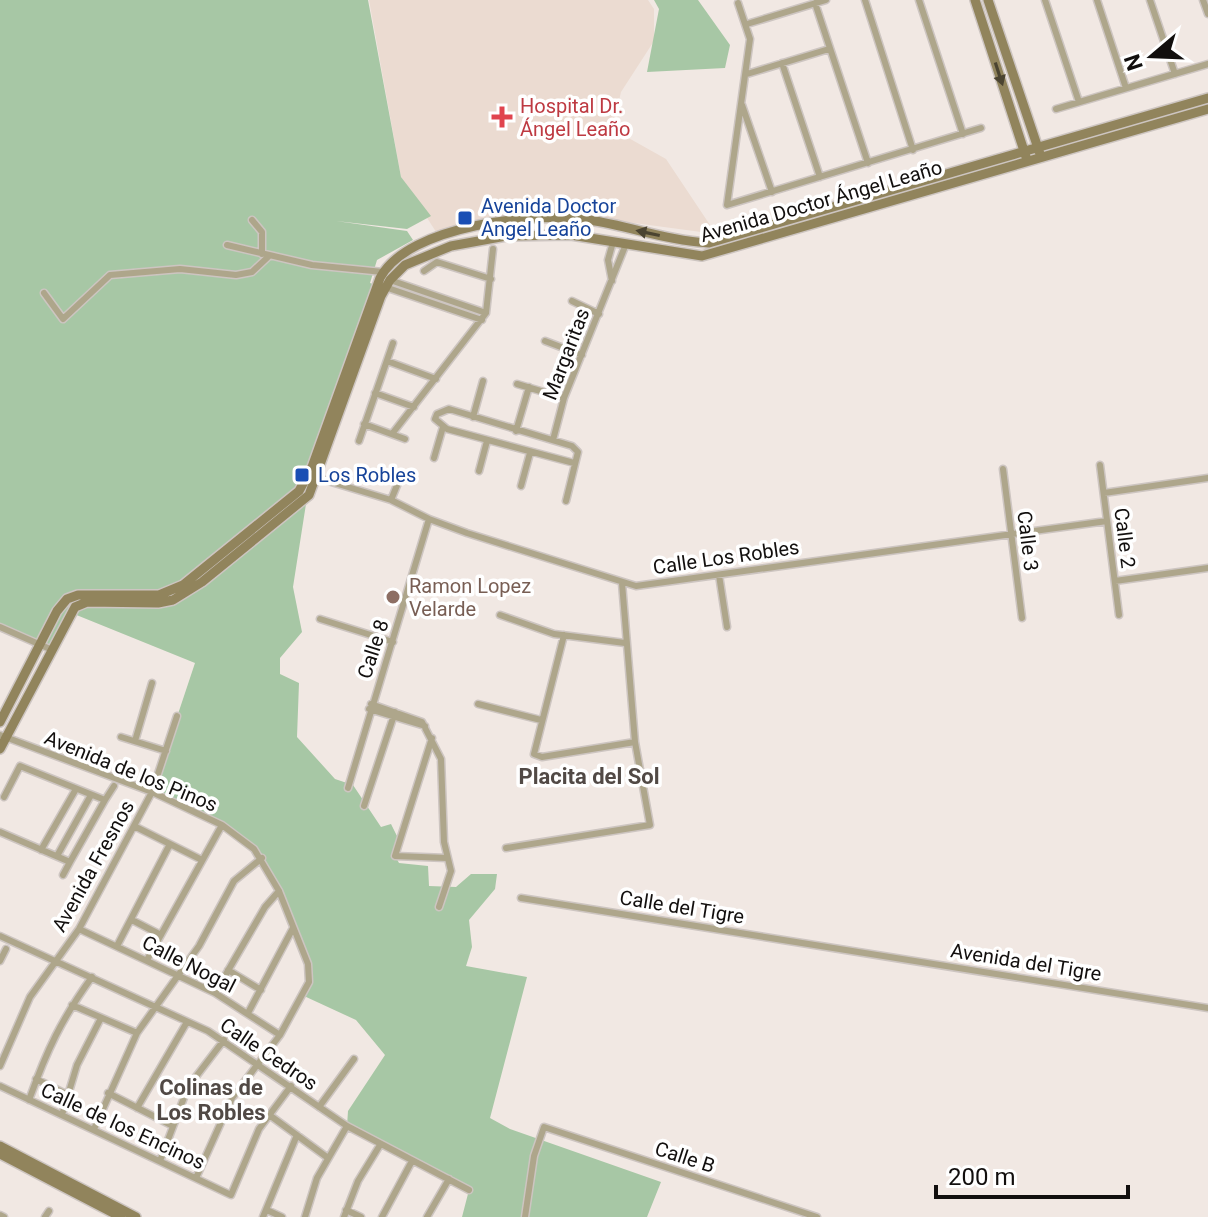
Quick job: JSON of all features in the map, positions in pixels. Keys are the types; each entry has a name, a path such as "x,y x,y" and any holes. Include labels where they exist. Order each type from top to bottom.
{"street":[{"path":"747,24 826,0"},
{"path":"865,0 913,150"},
{"path":"919,0 963,134"},
{"path":"975,0 1026,157"},
{"path":"988,0 1039,153"},
{"path":"1045,0 1079,102"},
{"path":"1097,0 1126,88"},
{"path":"1150,0 1175,74"},
{"path":"1203,0 1208,14"},
{"path":"738,3 750,39 727,205 981,128"},
{"path":"815,3 868,163"},
{"path":"747,74 829,49"},
{"path":"782,63 820,177"},
{"path":"1056,109 1208,64"},
{"name":"Avenida Doctor Ángel Leaño","path":"386,280 412,261 472,242 536,234 613,241 702,256 1116,130 1208,98"},
{"path":"742,104 772,192"},
{"name":"Avenida Doctor Ángel Leaño","path":"1116,130 1208,109"},
{"name":"Avenida Doctor Ángel Leaño","path":"386,280 408,251 447,234 542,218 590,220 690,242 709,243 1026,157"},
{"path":"44,293 63,319 110,275 180,269 236,275 252,272 266,255 262,232 252,220"},
{"name":"Margaritas","path":"612,281 608,260 613,241"},
{"name":"Margaritas","path":"553,440 564,398 626,244"},
{"path":"227,245 386,280 484,316"},
{"path":"392,434 484,316 493,249"},
{"path":"424,271 437,262 491,279"},
{"path":"386,280 410,296 484,316"},
{"path":"0,722 46,646 81,603 158,603 187,592 307,498 318,478 386,280"},
{"path":"0,749 46,646 55,617 67,599 78,595 159,595 183,585 299,491 312,467 386,280"},
{"path":"410,296 413,288"},
{"path":"572,301 599,314"},
{"path":"545,341 582,355"},
{"path":"359,441 393,343"},
{"path":"387,361 436,379"},
{"path":"473,417 483,381"},
{"path":"517,384 564,398"},
{"path":"516,431 529,387"},
{"path":"375,393 414,407"},
{"path":"566,501 578,452 572,446 444,409 435,419 443,427 487,441 574,463"},
{"path":"364,424 405,439"},
{"path":"434,458 443,427"},
{"path":"479,471 487,441"},
{"path":"521,486 530,453"},
{"name":"Calle 2","path":"1100,465 1119,615"},
{"name":"Calle 3","path":"1003,469 1022,618"},
{"name":"Calle Los Robles","path":"318,478 391,500 429,519 622,583 652,585 1107,521"},
{"path":"391,500 400,478"},
{"path":"1104,493 1208,478"},
{"name":"Calle 8","path":"348,788 370,706 393,642 429,519"},
{"path":"1115,581 1208,568"},
{"path":"719,575 727,627"},
{"path":"506,848 650,825 635,742 622,583"},
{"path":"500,615 564,635 625,643"},
{"path":"55,617 60,624 65,621"},
{"path":"320,619 393,642"},
{"path":"0,627 46,646"},
{"path":"564,635 534,754 542,757 635,742"},
{"path":"135,741 152,683"},
{"path":"478,704 541,720"},
{"path":"370,706 425,726 441,759 447,858 451,871 439,907"},
{"path":"364,806 394,714"},
{"name":"Avenida Fresnos","path":"0,1066 30,997 79,929 152,792 177,716"},
{"name":"Avenida de los Pinos","path":"3,737 152,792 222,825 248,843 262,858 279,891 310,977 304,996 280,1035 229,1103 196,1178"},
{"path":"121,737 166,751"},
{"path":"433,737 395,856 447,858"},
{"path":"1,799 20,766 105,800"},
{"path":"63,875 114,786"},
{"path":"41,850 76,789"},
{"path":"57,856 91,795"},
{"path":"147,960 222,825"},
{"path":"134,826 202,860"},
{"path":"0,832 70,862"},
{"path":"117,946 170,844"},
{"path":"94,1129 137,1033 179,975 234,881 262,858"},
{"path":"215,993 265,907 279,891"},
{"name":"Calle del Tigre","path":"521,898 838,948"},
{"name":"Calle Nogal","path":"132,920 161,935"},
{"path":"248,1013 294,927"},
{"name":"Calle Nogal","path":"79,929 215,993 280,1035"},
{"name":"Calle Cedros","path":"0,936 224,1040 347,1126 469,1190"},
{"name":"Avenida del Tigre","path":"838,948 1208,1008"},
{"path":"0,961 6,949"},
{"name":"Calle Nogal","path":"228,970 261,990"},
{"path":"29,1100 43,1058 72,1005 92,977"},
{"path":"72,1005 137,1033"},
{"path":"62,1115 77,1065 101,1018"},
{"path":"137,1108 187,1022"},
{"path":"160,1161 188,1087 224,1040"},
{"path":"319,1107 354,1059"},
{"path":"36,1079 68,1095"},
{"name":"Calle de los Encinos","path":"0,1086 232,1195 251,1144 268,1114"},
{"path":"291,1086 268,1114 328,1158"},
{"path":"108,1093 173,1126"},
{"path":"305,1217 317,1178 347,1126"},
{"name":"Calle B","path":"525,1217 534,1156 544,1127 817,1217"},
{"path":"282,1217 265,1213 297,1135"},
{"path":"361,1217 345,1213 380,1145"},
{"path":"0,1146 135,1217"},
{"path":"0,1154 121,1217"},
{"path":"382,1217 412,1161"},
{"path":"427,1217 449,1179"}],"shaded area":[{"name":"Hospital Dr. Ángel Leaño","path":"369,0 648,0 654,9 654,41 621,92 614,123 625,136 666,159 716,234 567,214 438,235 401,177"}],"green space":[{"path":"0,0 368,0 401,177 431,216 407,229 336,221 407,231 413,240 377,260 370,283 373,284 311,472 293,587 302,632 280,658 280,674 299,683 297,737 335,779 353,785 381,827 391,824 397,836 394,854 399,863 428,866 429,886 456,887 471,874 497,874 495,889 469,920 472,947 466,966 527,977 490,1118 510,1129 661,1182 647,1217 462,1217 469,1190 347,1126 348,1111 385,1055 356,1020 304,996 309,973 294,927 262,858 222,825 152,792 195,663 74,614 52,649 0,626"},
{"path":"654,0 698,0 730,45 725,68 647,72 659,9"}],"place":[{"name":"Hospital Dr. Ángel Leaño","path":"502,117"},
{"name":"Avenida Doctor Angel Leaño","path":"465,218"},
{"name":"Los Robles","path":"302,475"},
{"name":"Ramon Lopez Velarde","path":"393,597"}],"district":[{"name":"Placita del Sol","path":"589,776"},
{"name":"Colinas de Los Robles","path":"211,1100"}]}
